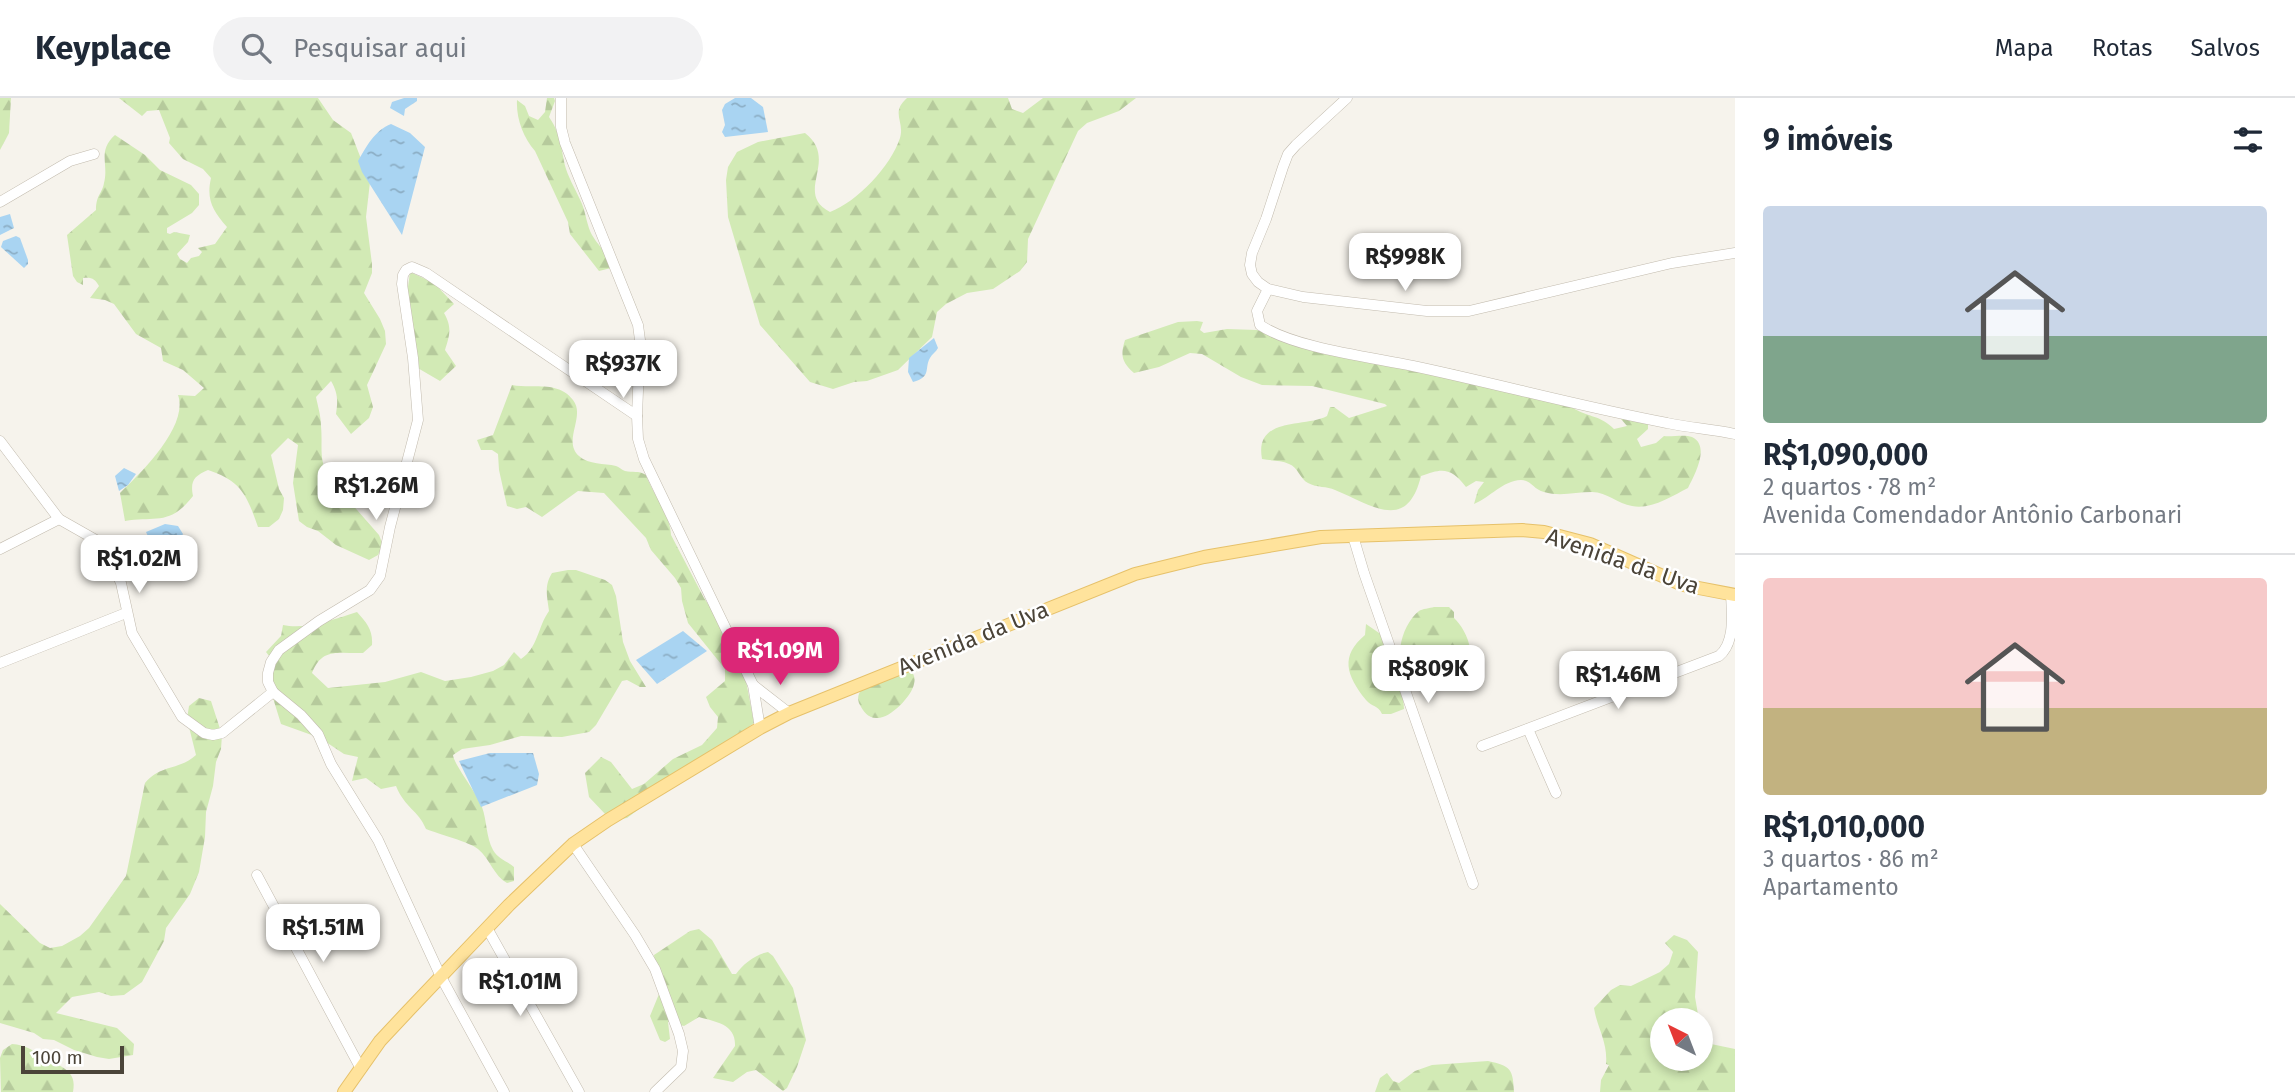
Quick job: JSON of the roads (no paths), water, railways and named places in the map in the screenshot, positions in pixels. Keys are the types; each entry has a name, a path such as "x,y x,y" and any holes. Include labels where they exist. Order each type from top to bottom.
{"main road":[{"name":"Avenida da Uva","path":"344,1092 380,1041 487,928 573,844 608,820 789,713 1135,574 1258,546 1321,537 1522,530 1544,532 1590,544 1683,585 1733,595"}],"street":[{"path":"561,98 561,127 565,143 638,325 638,439 651,475 753,685 760,728"},
{"path":"1347,98 1288,154 1250,265 1252,274 1268,289 1303,297 1427,311 1469,311 1672,263 1735,253"},
{"path":"0,202 70,162 94,154"},
{"path":"505,1092 441,976 378,840 336,772 318,734 273,692 268,682 268,673 279,650 319,621 370,590 380,576 418,420 413,358 402,297 402,275 406,270 412,267 426,273 637,416"},
{"path":"1268,289 1257,311 1260,325 1273,334 1670,424 1735,434"},
{"path":"0,441 60,519 102,546 117,570 132,633 182,717 198,730 213,735 222,733 273,692"},
{"path":"0,549 60,519"},
{"path":"1353,536 1473,884"},
{"path":"1482,746 1683,671 1726,652 1733,636 1733,595"},
{"path":"0,663 126,613"},
{"path":"753,685 789,713"},
{"path":"1528,729 1556,793"},
{"path":"573,844 647,954 679,1034 681,1067 654,1092"},
{"path":"257,875 361,1069"},
{"path":"487,928 579,1092"}],"water":[{"path":"417,98 417,101 405,109 404,116 390,108 392,102"},
{"path":"735,98 751,98 763,107 768,132 725,137 722,132 725,125 722,110 725,104"},
{"path":"391,124 410,133 425,147 402,235 362,172 358,161 376,135"},
{"path":"10,214 14,228 0,235 0,217"},
{"path":"16,236 20,238 28,260 24,268 1,247 3,241"},
{"path":"934,338 938,348 928,362 923,378 913,382 908,372 909,358"},
{"path":"124,468 136,474 128,485 119,491 115,476"},
{"path":"165,524 178,526 183,534 180,539 182,550 164,557 157,555 146,532"},
{"path":"683,631 707,651 657,684 636,660"},
{"path":"490,753 533,753 539,774 537,785 481,807 459,761"}]}
